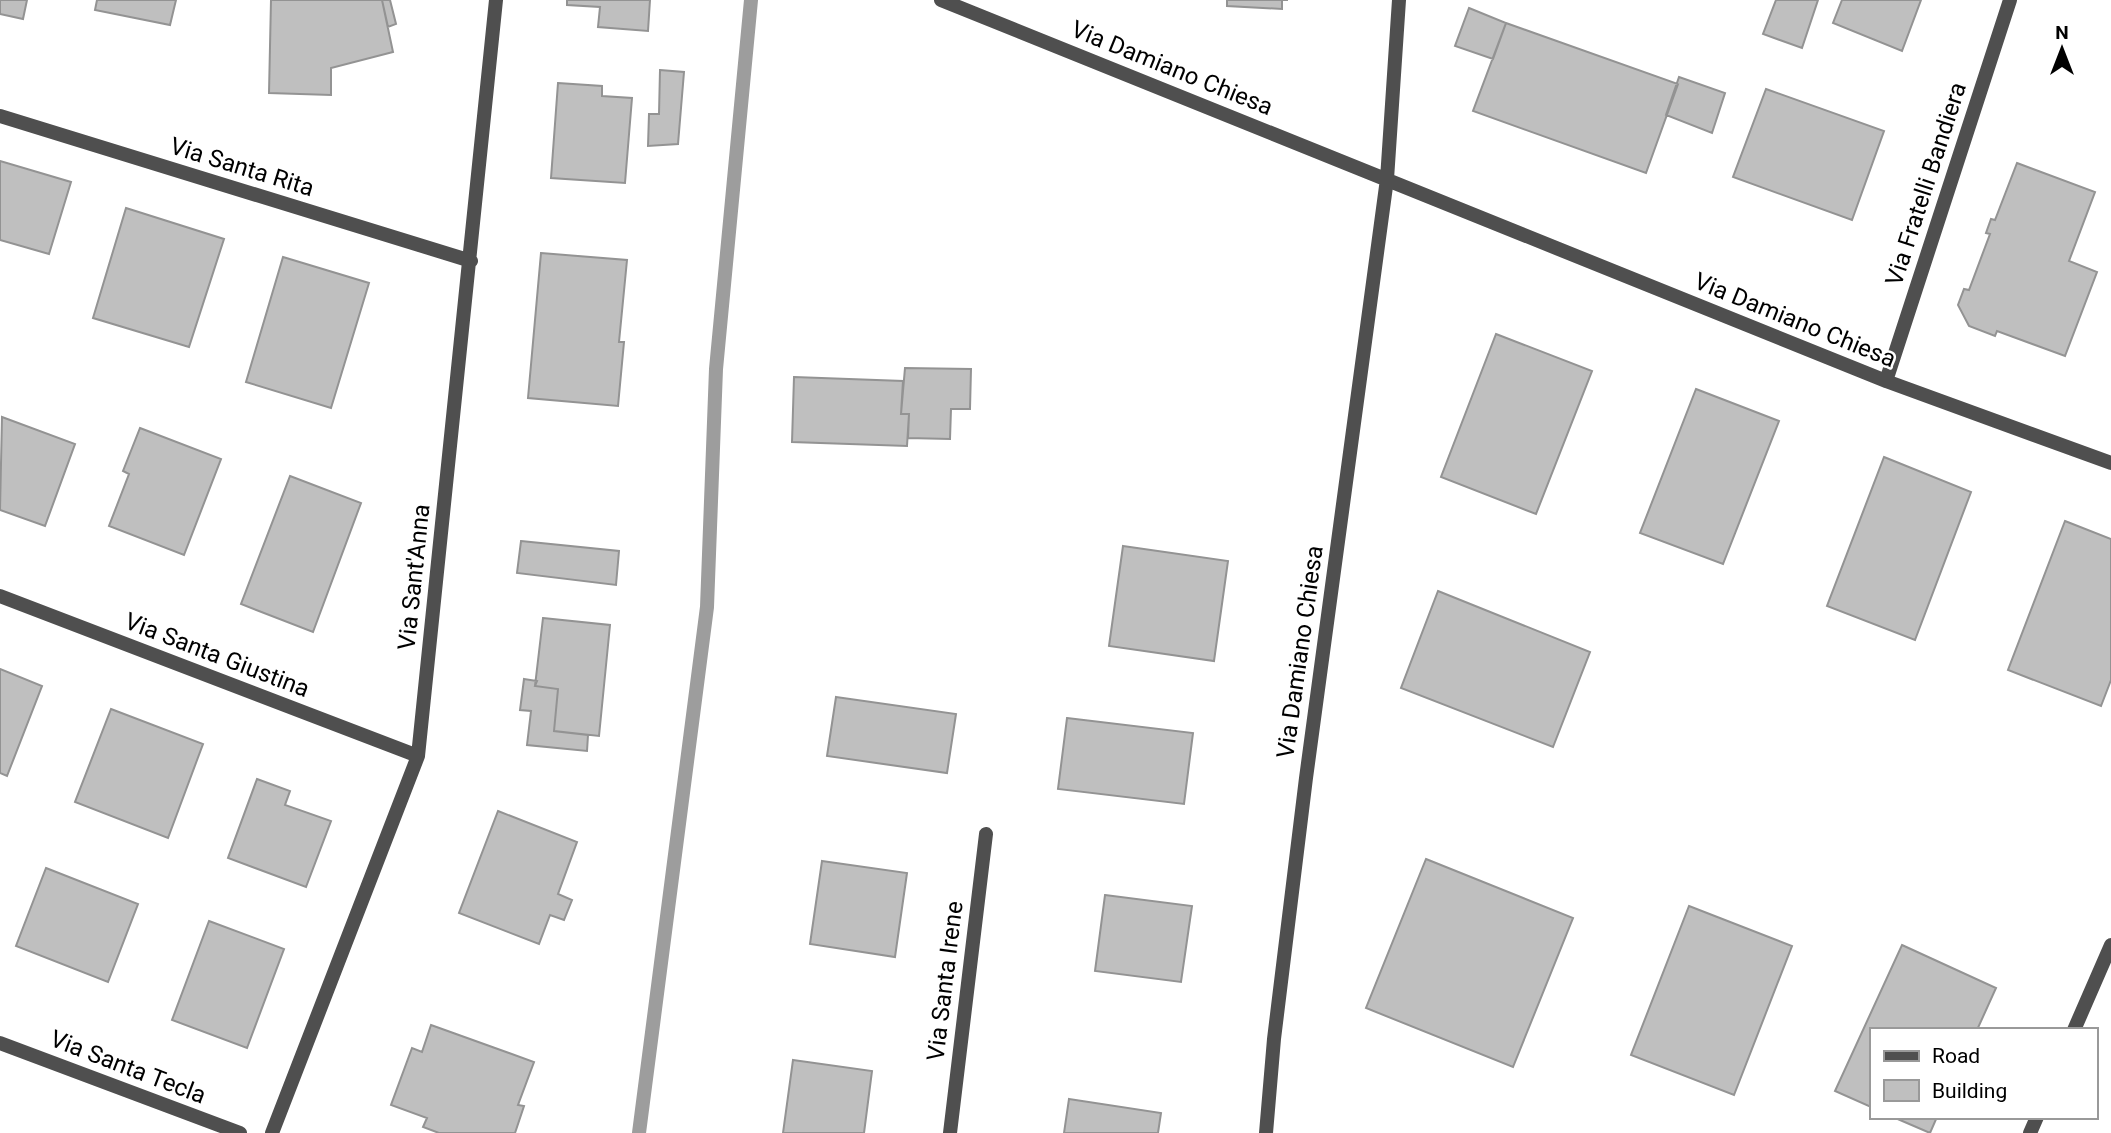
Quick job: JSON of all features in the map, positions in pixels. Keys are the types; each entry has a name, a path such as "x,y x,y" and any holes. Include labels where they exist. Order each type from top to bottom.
{"street":[{"name":"Via Sant'Anna","path":"272,1133 418,756 496,0"},
{"name":"Via Damiano Chiesa","path":"941,0 1886,381 2111,463"},
{"path":"1387,179 1399,0"},
{"name":"Via Fratelli Bandiera","path":"1886,381 2010,0"},
{"name":"Via Santa Rita","path":"0,116 471,261"},
{"name":"Via Damiano Chiesa","path":"1266,1133 1274,1039 1306,778 1387,179"},
{"name":"Via Santa Giustina","path":"0,596 418,756"},
{"name":"Via Santa Irene","path":"950,1133 986,834"},
{"path":"2075,1028 2111,946"},
{"name":"Via Santa Tecla","path":"0,1043 240,1133"}],"building":[{"path":"0,0 27,0 23,19 0,14"},
{"path":"97,0 176,0 170,25 95,10"},
{"path":"271,0 382,0 393,52 331,68 331,95 269,93"},
{"path":"382,0 390,0 396,24 388,27"},
{"path":"567,0 650,0 648,31 598,27 600,7 567,5"},
{"path":"1227,0 1282,0 1282,9 1227,6"},
{"path":"1776,0 1818,0 1802,48 1763,34"},
{"path":"1842,0 1921,0 1902,51 1833,23"},
{"path":"1469,8 1506,23 1493,59 1455,46"},
{"path":"1506,23 1678,84 1646,173 1473,111"},
{"path":"660,70 684,72 678,144 648,146 649,114 659,114"},
{"path":"1679,77 1725,93 1712,133 1666,115"},
{"path":"558,83 602,86 602,96 632,98 625,183 551,178"},
{"path":"1766,89 1884,131 1852,220 1733,177"},
{"path":"0,161 71,182 49,254 0,240"},
{"path":"2017,163 2095,192 2069,261 2097,272 2065,356 1997,331 1995,336 1969,326 1958,305 1964,289 1969,290 1990,234 1986,233 1991,219 1995,220"},
{"path":"126,208 224,239 189,347 93,318"},
{"path":"541,253 627,260 619,342 624,342 618,406 528,398"},
{"path":"283,257 369,283 331,408 246,382"},
{"path":"1496,334 1592,371 1536,514 1441,477"},
{"path":"905,368 971,369 970,409 951,409 950,439 908,438 909,414 901,414"},
{"path":"794,377 903,381 901,414 909,414 907,446 792,442"},
{"path":"1696,389 1779,421 1723,564 1640,533"},
{"path":"2,417 75,444 45,526 0,510"},
{"path":"140,428 221,459 184,555 109,526 129,474 123,471"},
{"path":"1884,457 1971,492 1915,640 1827,606"},
{"path":"290,476 361,503 313,632 241,604"},
{"path":"2065,521 2111,539 2111,680 2101,706 2008,670"},
{"path":"521,541 619,551 616,585 517,573"},
{"path":"1123,546 1228,561 1214,661 1109,646"},
{"path":"1438,591 1590,652 1553,747 1401,688"},
{"path":"543,618 610,625 599,736 554,731 558,689 535,686"},
{"path":"0,669 42,686 7,776 0,773"},
{"path":"524,679 537,681 535,686 558,689 554,731 588,735 587,751 527,745 531,711 520,710"},
{"path":"836,697 956,714 947,773 827,756"},
{"path":"111,709 203,744 168,838 75,802"},
{"path":"1067,718 1193,733 1184,804 1058,789"},
{"path":"257,779 290,791 285,805 331,821 306,887 228,858"},
{"path":"498,811 577,842 558,894 572,900 564,920 550,915 539,944 459,913"},
{"path":"1426,859 1573,918 1513,1067 1366,1008"},
{"path":"822,861 907,873 895,957 810,944"},
{"path":"46,868 138,904 108,982 16,946"},
{"path":"1105,895 1192,906 1181,982 1095,971"},
{"path":"1689,906 1792,946 1734,1095 1631,1055"},
{"path":"209,921 284,949 247,1048 172,1020"},
{"path":"1902,945 1996,988 1978,1028 1870,1028 1870,1107 1835,1091"},
{"path":"431,1025 534,1062 518,1105 524,1106 515,1133 439,1133 423,1127 427,1118 391,1105 412,1048 422,1052"},
{"path":"793,1060 872,1071 864,1133 783,1133"},
{"path":"1069,1099 1161,1113 1158,1133 1064,1133"},
{"path":"1898,1119 1936,1119 1930,1133"}],"waterway":[{"path":"639,1133 707,607 716,369 751,0"}]}
